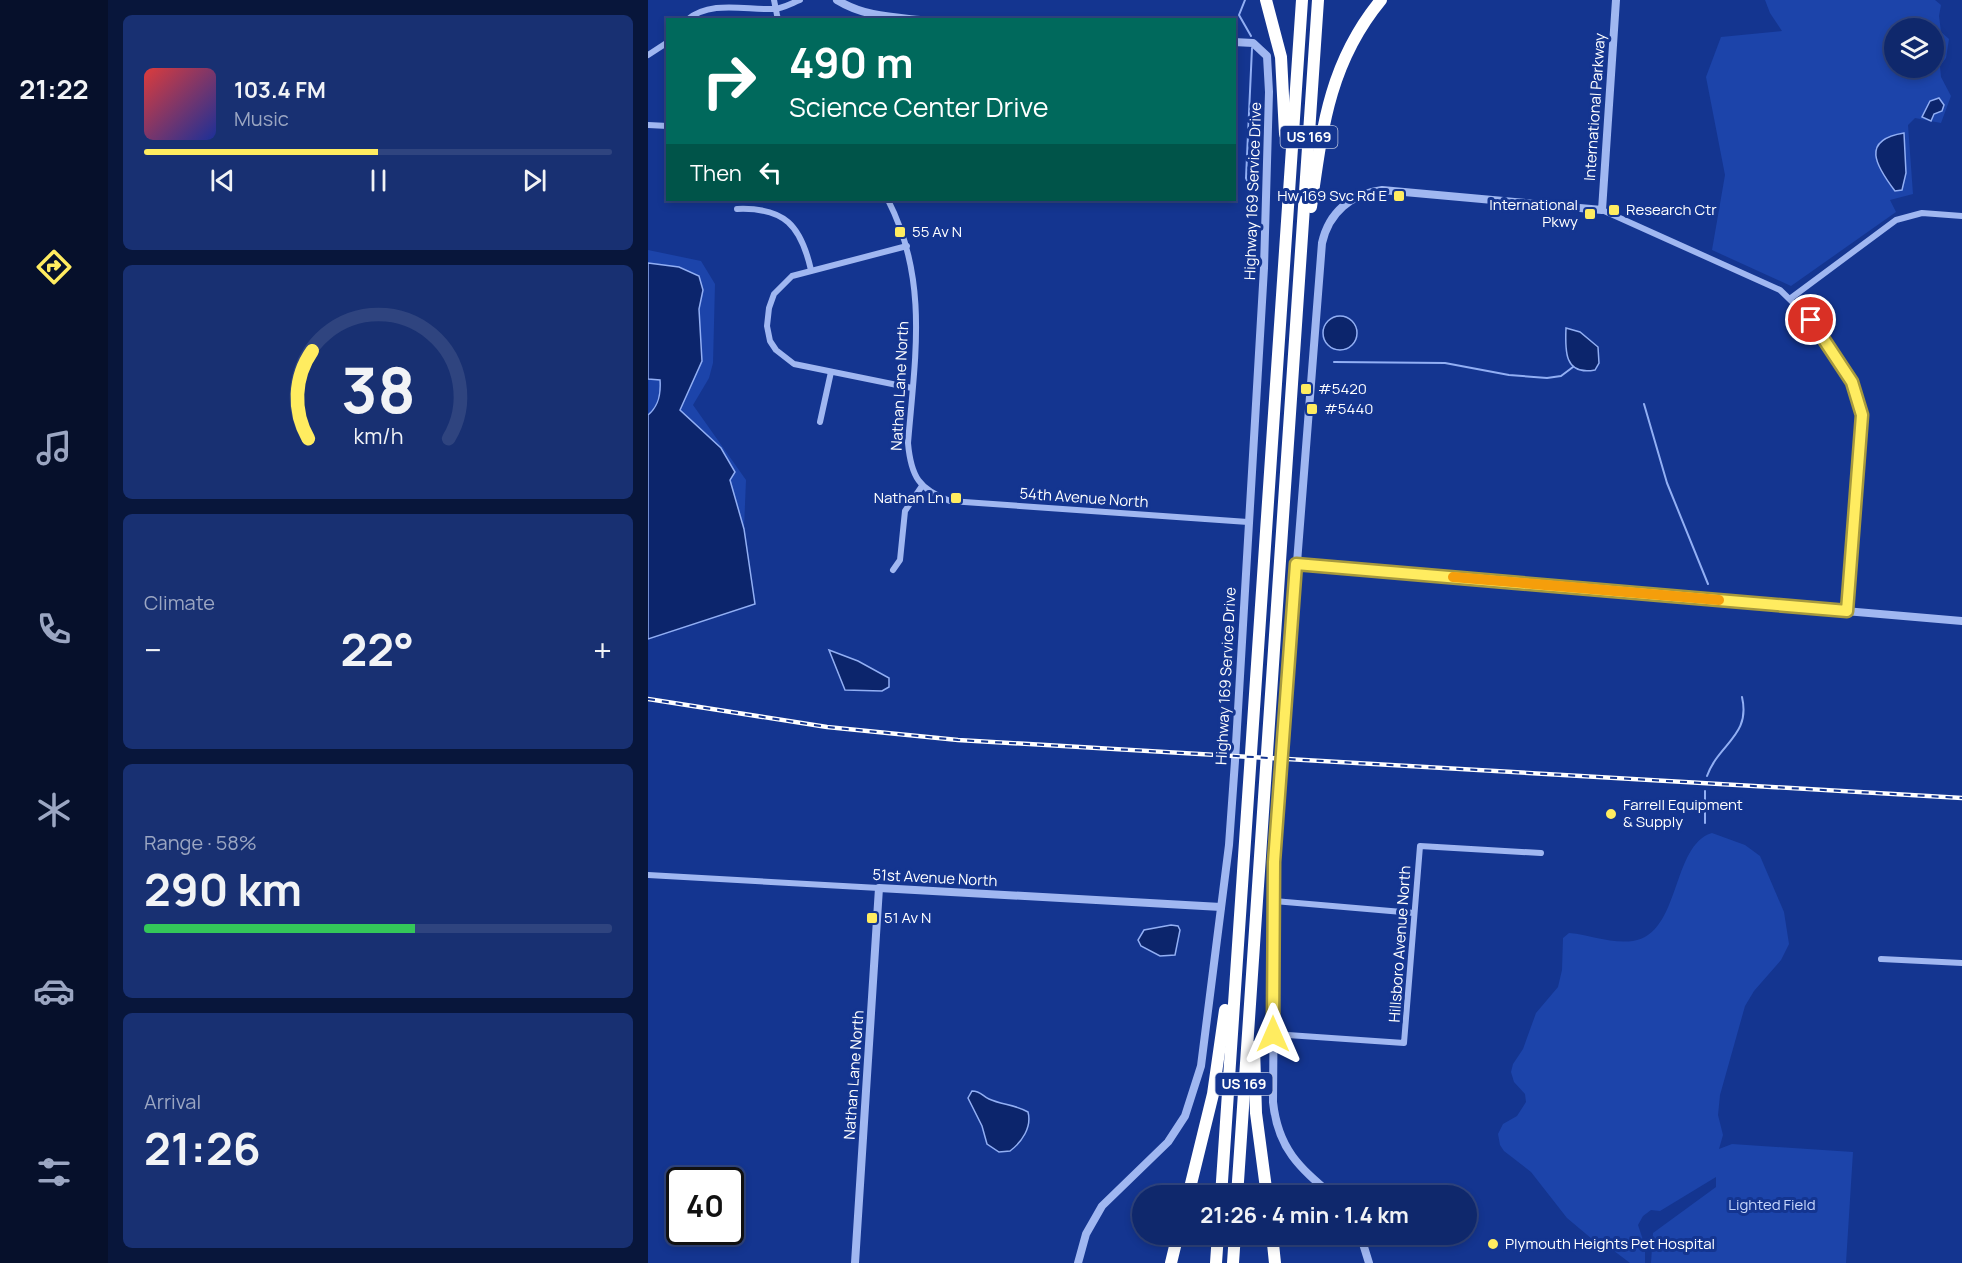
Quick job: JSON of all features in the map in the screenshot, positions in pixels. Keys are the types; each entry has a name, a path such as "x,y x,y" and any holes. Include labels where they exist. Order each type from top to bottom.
{"highway":[{"path":"1266,0 1277,37 1284,80 1285,245"},
{"name":"US 169","path":"1222,1185 1302,0"},
{"name":"US 169","path":"1238,1185 1318,0"},
{"path":"1299,273 1329,97 1351,46 1381,0"},
{"path":"1191,1185 1213,1094 1230,977 1237,950"},
{"path":"1252,973 1256,1113 1266,1185"},
{"path":"1171,1263 1175,1245"},
{"path":"1216,1263 1217,1245"},
{"path":"1233,1263 1234,1245"},
{"path":"1273,1245 1275,1263"}],"street":[{"path":"774,0 777,18"},
{"path":"690,18 705,8 720,5 775,9 800,0"},
{"path":"837,0 875,18"},
{"name":"International Parkway","path":"1602,210 1616,0"},
{"name":"Highway 169 Service Drive","path":"1078,1263 1086,1234 1102,1206 1167,1142 1185,1116 1201,1066 1221,907 1235,761 1264,268 1269,135 1269,67 1263,50 1253,43 1236,42"},
{"path":"648,55 666,43"},
{"path":"648,125 666,126"},
{"path":"1321,1185 1296,1163 1278,1131 1273,1102 1275,844 1322,243 1330,222 1340,209 1358,195 1373,191 1400,190 1602,210 1767,284 1791,298 1811,320 1852,382 1862,415 1847,611"},
{"name":"Nathan Lane North","path":"888,201 907,246 917,304 908,443 910,461 922,486"},
{"path":"737,209 763,210 787,221 801,237 811,270"},
{"path":"1791,298 1890,223 1922,213 1962,216"},
{"path":"907,246 792,276 778,288 769,308 768,333 776,350 794,364 912,388"},
{"path":"820,422 831,372"},
{"path":"894,570 900,560 905,511 922,486"},
{"name":"54th Avenue North","path":"922,486 950,501 1248,522"},
{"path":"1296,564 1962,621"},
{"name":"Hillsboro Avenue North","path":"1273,1034 1404,1043 1420,846 1541,853"},
{"name":"51st Avenue North","path":"648,875 1221,907"},
{"name":"Nathan Lane North","path":"855,1263 879,888"},
{"path":"1274,901 1414,913"},
{"path":"1881,959 1962,963"},
{"path":"1363,1245 1369,1263"}],"green space":[{"path":"1765,0 1935,0 1941,5 1939,18 1884,18 1884,78 1942,78 1951,96 1941,123 1915,118 1908,125 1913,194 1890,200 1896,212 1791,286 1712,250 1725,175 1706,77 1721,37 1782,31 1770,13"},
{"path":"1944,35 1949,39 1944,61"},
{"path":"648,250 701,261 715,284 713,363 709,378 693,405 746,480 744,529 648,559"},
{"name":"Lighted Field","path":"1712,833 1745,845 1760,856 1784,912 1789,944 1781,960 1754,991 1745,1006 1720,1095 1718,1115 1723,1135 1719,1149 1732,1144 1853,1152 1846,1263 1651,1263 1653,1233 1716,1187 1716,1177 1660,1211 1651,1210 1643,1216 1638,1225 1645,1246 1645,1263 1630,1263 1601,1241 1592,1239 1567,1218 1531,1172 1504,1151 1500,1145 1498,1134 1503,1124 1517,1116 1526,1102 1525,1094 1514,1082 1511,1072 1513,1064 1523,1049 1536,1013 1558,987 1562,970 1563,938 1569,933 1625,942 1648,935 1660,923 1689,854 1699,841"}],"shaded area":[{"path":"1939,98 1944,105 1942,111 1934,114 1931,121 1922,117 1930,101"},
{"path":"1904,133 1906,173 1902,190 1895,191 1878,164 1877,148 1890,136"},
{"path":"648,263 679,267 699,276 703,290 699,309 702,361 680,410 721,448 735,472 730,480 744,529 755,604 648,639 648,415 657,404 660,395 660,380 648,379"},
{"path":"1340,316 1352,321 1357,333 1352,345 1340,350 1328,345 1323,333 1328,321"},
{"path":"1566,328 1580,332 1598,347 1599,363 1595,370 1585,371 1572,365 1567,353"},
{"path":"829,650 858,661 889,678 889,687 882,691 845,690"},
{"path":"1171,925 1178,926 1180,930 1175,955 1160,956 1141,946 1138,940 1144,930"},
{"path":"972,1091 1028,1112 1029,1123 1025,1134 1010,1151 999,1152 987,1144 982,1126 968,1098"}],"waterway":[{"path":"1245,0 1239,15 1251,36"},
{"path":"1252,48 1246,178 1252,192"},
{"path":"1334,362 1445,363 1509,375 1547,378 1561,376 1573,367"},
{"path":"1644,404 1667,483 1708,584"},
{"path":"1707,776 1742,721 1744,710 1742,697"},
{"path":"1705,791 1705,823"}],"railway":[{"path":"648,699 827,727 958,740 1962,798"}],"slow traffic":[{"path":"1453,577 1719,600"}],"place":[{"name":"Hw 169 Svc Rd E","path":"1399,196"},
{"name":"Research Ctr","path":"1614,210"},
{"name":"International Pkwy","path":"1590,214"},
{"name":"55 Av N","path":"900,232"},
{"name":"#5420","path":"1306,389"},
{"name":"#5440","path":"1312,409"},
{"name":"Nathan Ln","path":"956,498"},
{"name":"Farrell Equipment & Supply","path":"1611,814"},
{"name":"51 Av N","path":"872,918"},
{"name":"Plymouth Heights Pet Hospital","path":"1493,1244"}],"route":[{"path":"1273,1034 1274,862 1296,564 1847,611 1862,415 1860,400 1852,382 1811,320"}]}
